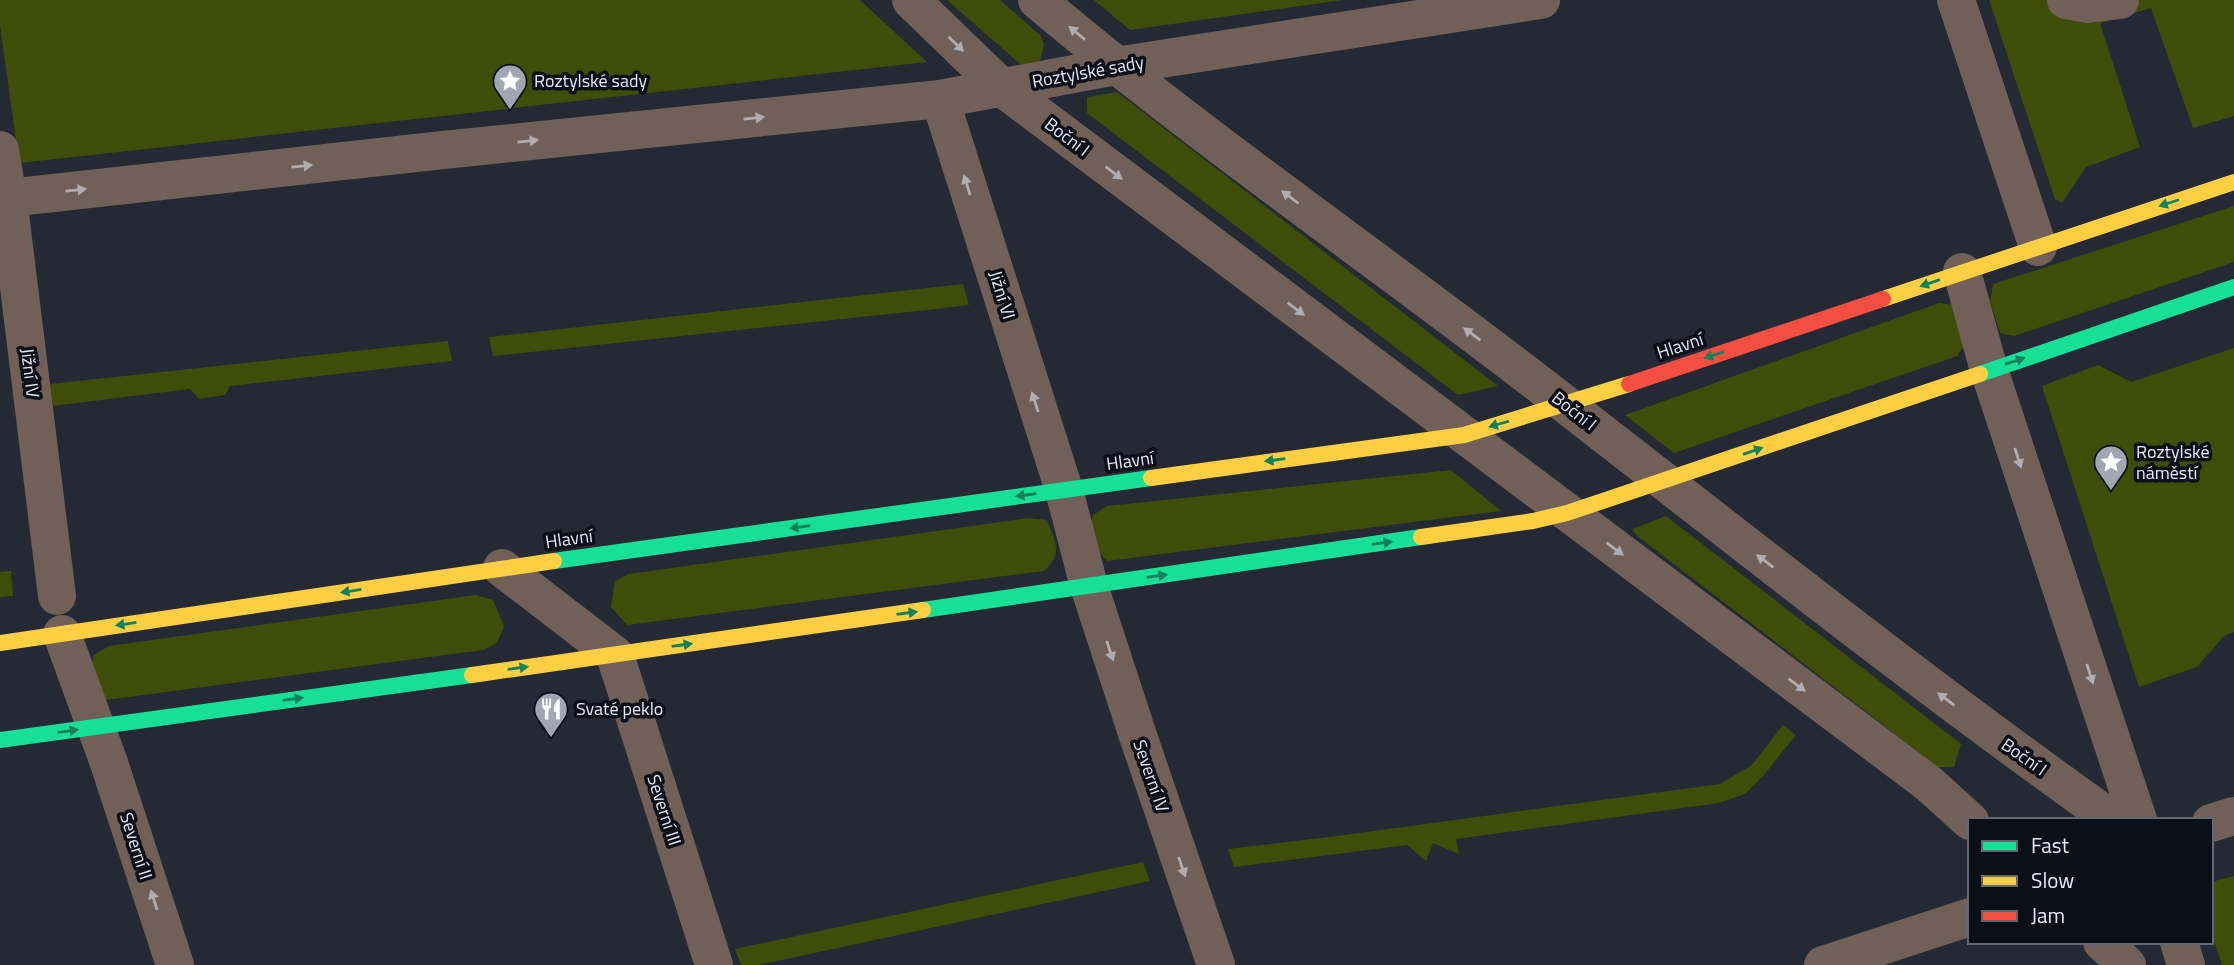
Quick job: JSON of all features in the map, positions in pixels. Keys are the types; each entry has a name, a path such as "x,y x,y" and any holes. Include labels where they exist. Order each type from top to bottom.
{"street":[{"name":"Boční I","path":"911,0 1001,87 1928,783 1968,819"},
{"name":"Boční I","path":"1037,0 1116,66 1665,481 2000,740 2110,818"},
{"name":"Roztylské sady","path":"8,198 940,99 1116,66 1541,0"},
{"path":"1956,0 2038,247"},
{"path":"2066,0 2088,4 2120,0"},
{"name":"Jižní VI","path":"940,99 1063,490 1089,586"},
{"name":"Jižní IV","path":"0,150 57,596"},
{"name":"Hlavní","path":"0,643 502,568 1464,435 1565,405 2234,182"},
{"path":"1962,272 1989,370 2137,818"},
{"path":"0,740 615,655 1533,521 1567,513 1665,481 2234,286"},
{"path":"502,568 615,655"},
{"name":"Severní IV","path":"1089,586 1216,965"},
{"name":"Severní II","path":"62,634 97,728 175,965"},
{"name":"Severní III","path":"615,655 714,965"},
{"path":"2213,822 2234,816"},
{"path":"1823,965 1968,918"},
{"path":"2104,944 2127,965"},
{"path":"2180,944 2186,965"}],"green space":[{"path":"0,0 860,0 927,62 19,163 0,25"},
{"path":"947,0 1000,0 1040,35 1044,44 1040,61 1021,65"},
{"path":"1094,0 1343,0 1130,30"},
{"path":"1989,0 2234,0 2234,116 2193,128 2151,8 2100,23 2140,147 2086,167 2062,203 2055,199"},
{"path":"1117,92 1498,386 1458,395 1087,113 1087,97"},
{"path":"2234,206 2234,262 2014,336 2000,333 1990,301 1993,284"},
{"path":"963,284 969,305 493,356 489,337"},
{"path":"1939,303 1953,305 1966,343 1957,356 1674,453 1625,415"},
{"path":"448,341 452,361 230,386 225,395 199,399 190,389 53,406 50,384"},
{"path":"2234,348 2234,632 2224,636 2197,667 2139,687 2042,386 2098,365 2131,382"},
{"path":"1451,470 1501,511 1107,561 1098,551 1091,535 1093,515 1107,506"},
{"path":"1666,516 1961,744 1954,767 1938,767 1636,535 1632,529"},
{"path":"1029,518 1047,520 1055,541 1054,559 1044,571 627,625 611,607 615,581 629,574"},
{"path":"11,571 13,596 0,597 0,572"},
{"path":"476,595 493,600 504,626 497,643 483,650 106,700 90,673 94,655 109,646"},
{"path":"1783,725 1796,735 1763,776 1745,794 1719,803 1456,839 1459,854 1433,843 1426,861 1407,845 1234,867 1228,849 1720,784 1752,765"},
{"path":"1143,862 1150,881 758,965 741,965 735,949"},
{"path":"2234,876 2234,965 2222,965 2213,938 2213,881"}],"traffic: fast":[{"path":"1980,374 2234,287"},
{"path":"554,561 1151,478"},
{"path":"923,610 1421,537"},
{"path":"0,740 472,675"}],"traffic: slow":[{"path":"1883,299 2234,182"},
{"path":"1421,537 1533,521 1567,513 1980,374"},
{"path":"1151,478 1464,435 1629,384"},
{"path":"0,643 554,561"},
{"path":"472,675 923,610"}],"traffic: jam":[{"path":"1629,384 1883,299"}],"place":[{"name":"Roztylské sady","path":"510,111"},
{"name":"Roztylské náměstí","path":"2111,492"},
{"name":"Svaté peklo","path":"551,739"}]}
